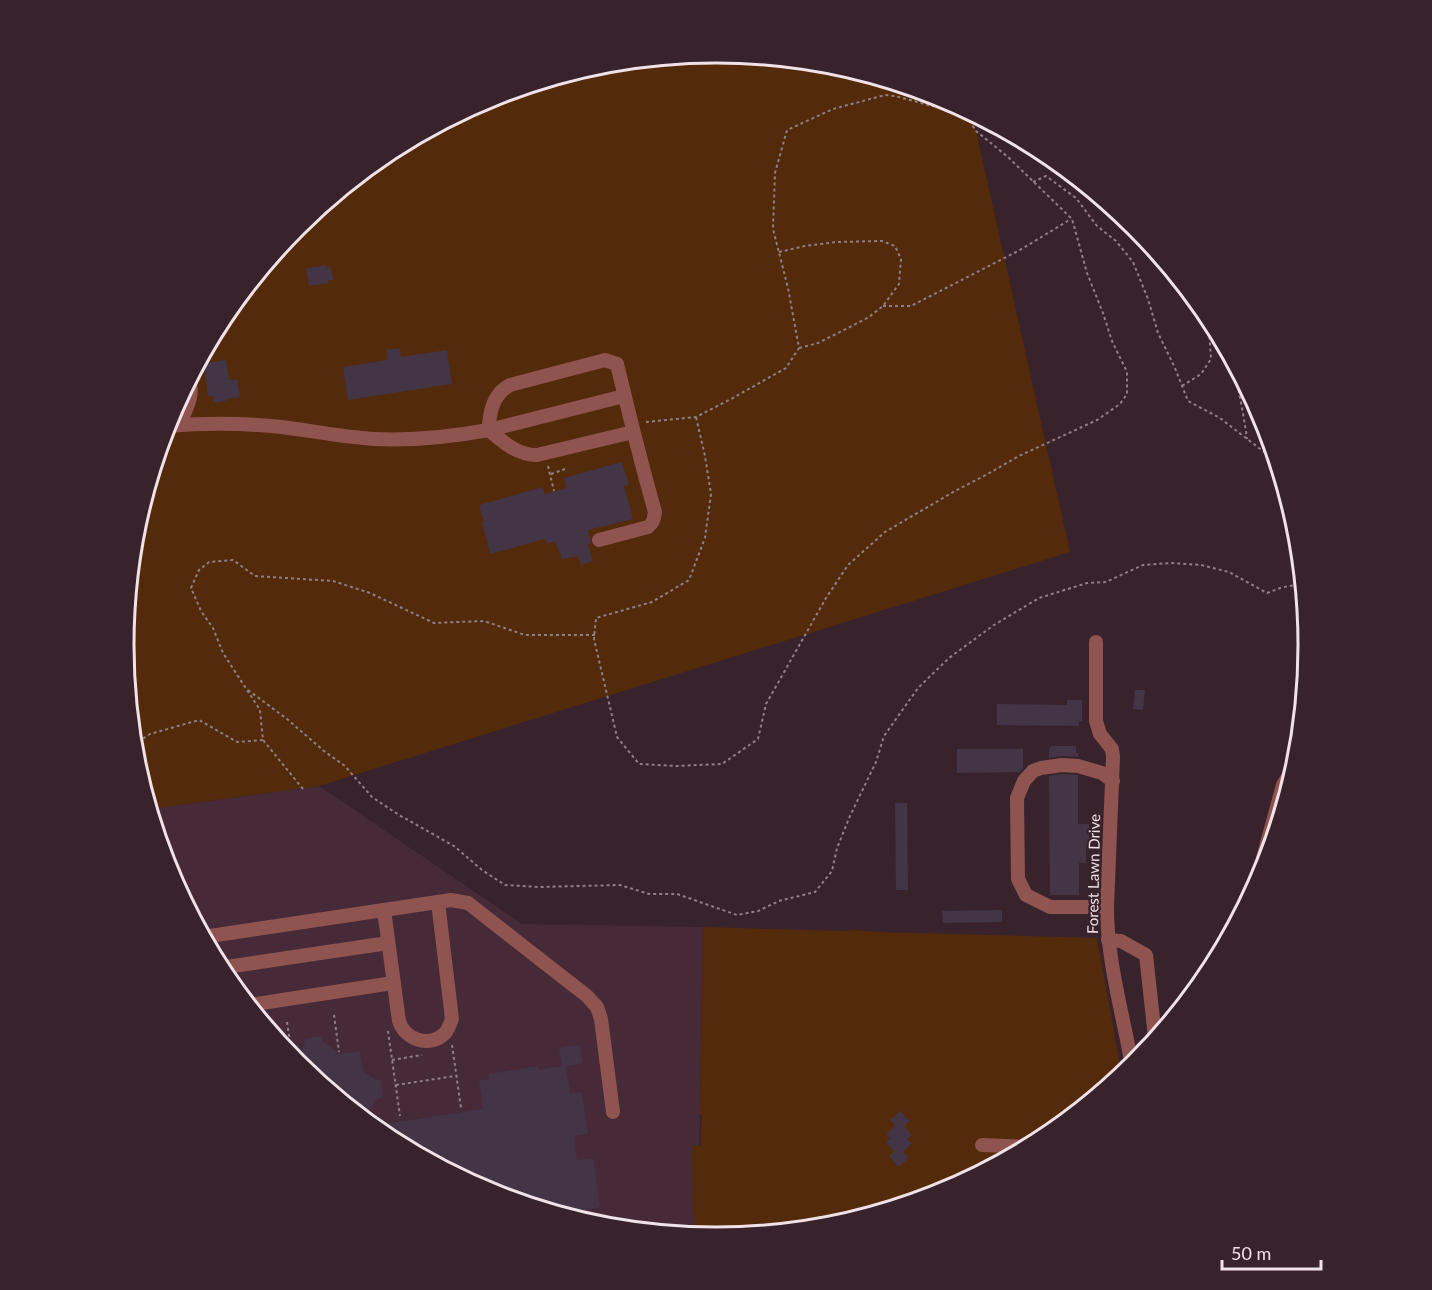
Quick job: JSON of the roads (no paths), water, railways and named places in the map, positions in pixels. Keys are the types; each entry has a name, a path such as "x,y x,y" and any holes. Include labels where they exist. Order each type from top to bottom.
{"street":[{"path":"489,430 489,416 494,403 503,389 510,385 605,360 617,364 655,512 652,524 648,527 599,540"},
{"path":"177,425 280,427 354,437 408,440 450,437 489,430 624,396"},
{"path":"489,430 513,449 537,455 632,428"},
{"name":"Forest Lawn Drive","path":"1096,642 1096,721 1100,734 1112,748 1113,753 1107,907 1108,940 1130,1054"},
{"path":"1107,907 1050,907 1026,895 1018,879 1017,798 1023,781 1033,771 1041,768 1062,765 1078,766 1102,773 1113,781"},
{"path":"212,936 451,900 468,903 593,1001 601,1018 614,1112"},
{"path":"384,910 401,1029 416,1040 439,1038 450,1027 452,1010 438,902"},
{"path":"1108,940 1121,941 1146,956 1154,1029"},
{"path":"231,966 388,943"},
{"path":"258,1004 393,983"},
{"path":"982,1145 1011,1146"}]}
